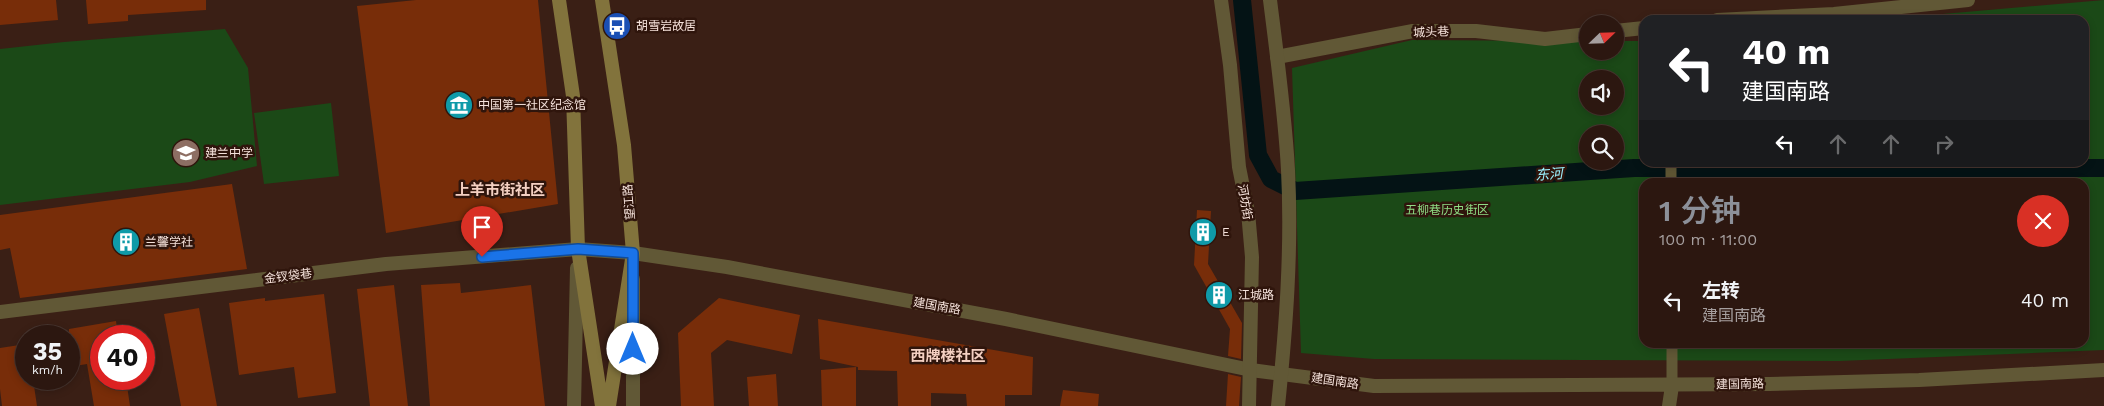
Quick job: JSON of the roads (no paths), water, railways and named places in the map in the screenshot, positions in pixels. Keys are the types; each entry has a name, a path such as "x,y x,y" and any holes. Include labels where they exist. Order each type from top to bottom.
{"main road":[{"path":"559,0 573,96 578,249 602,406"},
{"name":"望江路","path":"602,0 624,145 633,253"},
{"path":"609,406 633,253"}],"street":[{"name":"河坊街","path":"1221,0 1230,65 1239,167 1248,212 1252,257 1249,406"},
{"path":"1270,0 1289,177 1286,328 1278,406"},
{"path":"1814,15 1968,0"},
{"path":"1624,31 1639,29"},
{"name":"城头巷","path":"1277,57 1414,31 1476,31 1546,39 1579,35"},
{"name":"建国南路","path":"578,249 633,253 727,267 987,315 1251,370 1374,386 1672,386 1919,380 2104,370"},
{"name":"金钗袋巷","path":"0,312 386,264 578,249"},
{"path":"574,406 578,249"},
{"name":"望江路","path":"633,253 633,406"},
{"path":"1669,406 1672,386 1672,348"}],"waterway":[{"name":"东河","path":"1242,0 1258,155 1271,179 1295,191 1634,168 2104,168"}],"place":[{"name":"胡雪岩故居","path":"617,26"},
{"name":"中国第一社区纪念馆","path":"459,105"},
{"name":"建兰中学","path":"186,153"},
{"name":"E","path":"1203,232"},
{"name":"兰馨学社","path":"126,242"},
{"name":"江城路","path":"1219,295"}],"district":[{"name":"上羊市街社区","path":"500,190"},
{"name":"西牌楼社区","path":"948,356"}],"park label":[{"name":"五柳巷历史街区","path":"1447,210"}]}
